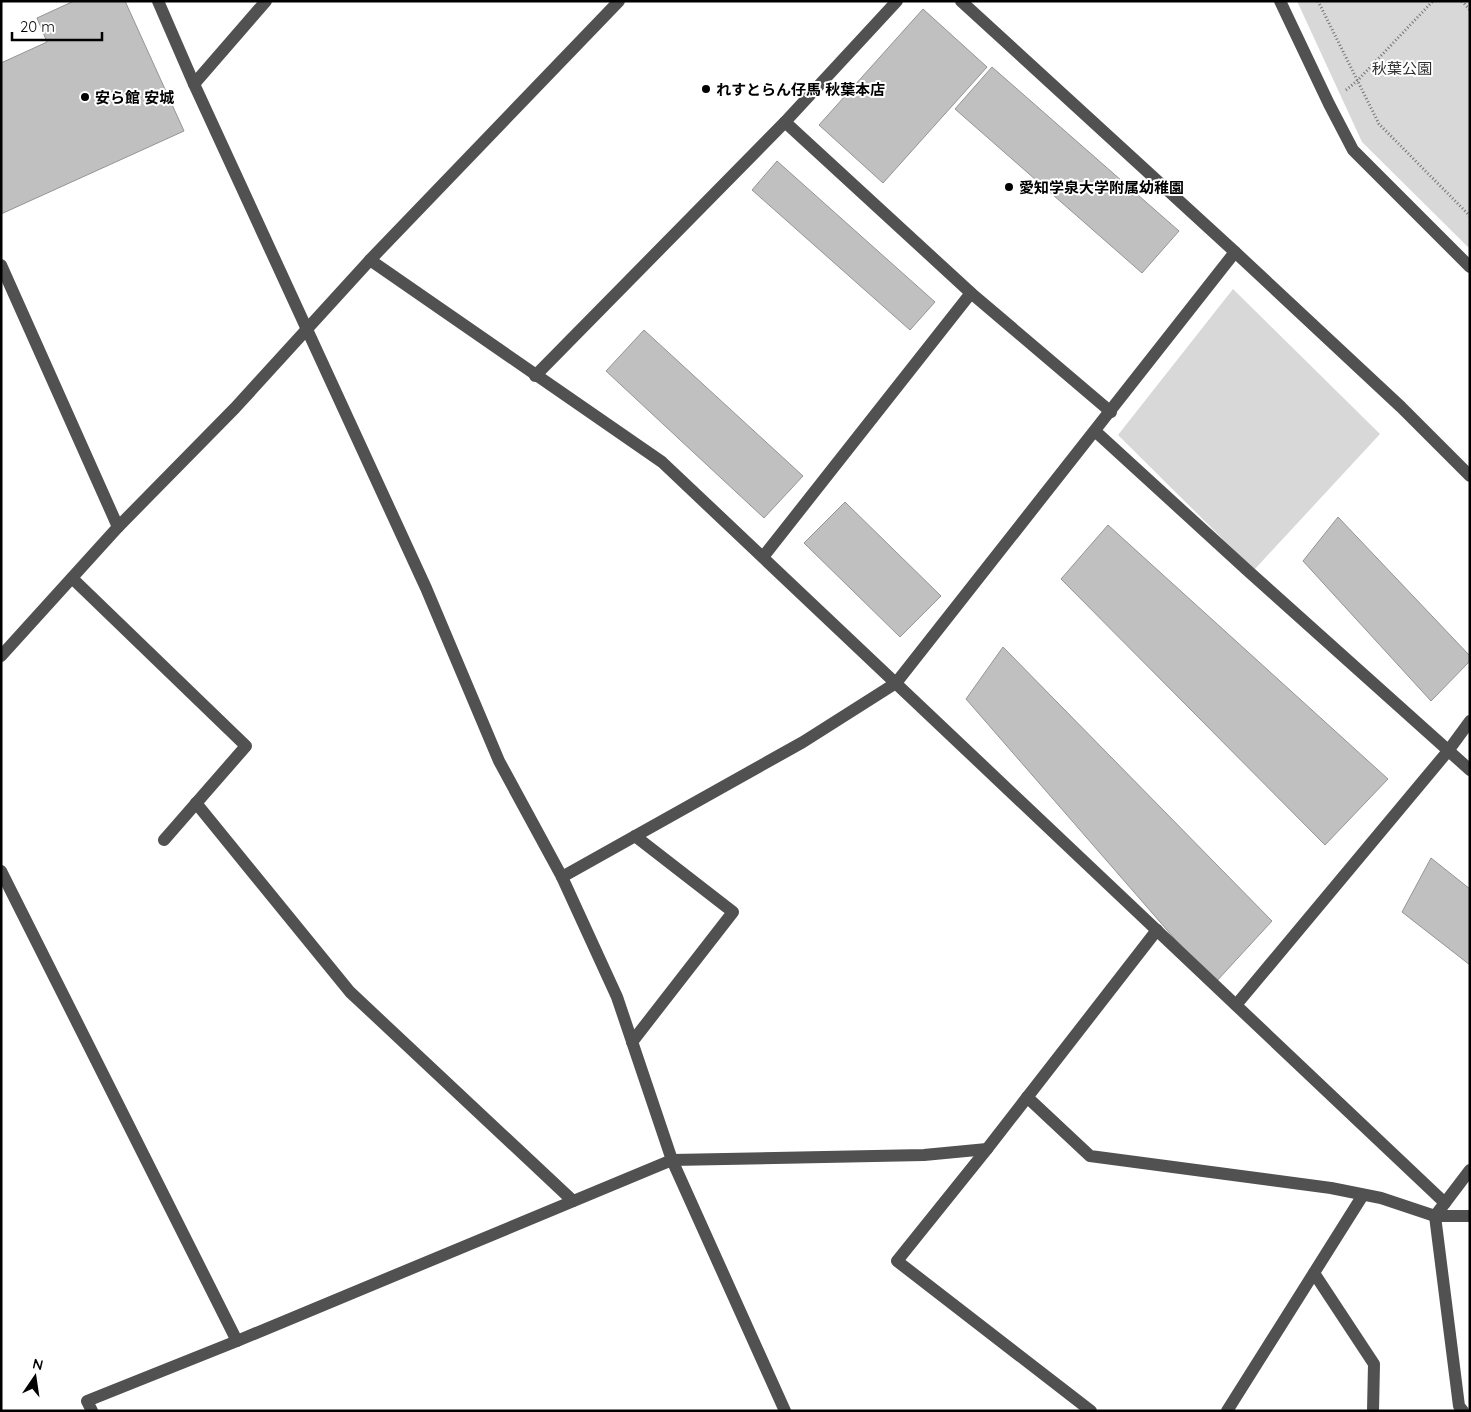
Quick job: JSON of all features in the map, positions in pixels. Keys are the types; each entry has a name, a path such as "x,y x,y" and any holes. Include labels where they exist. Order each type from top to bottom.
{"street":[{"path":"158,1 194,84 426,588 499,761 562,877 617,998 672,1160 785,1411"},
{"path":"194,84 266,1"},
{"path":"1,656 118,527 235,408 370,260 619,1"},
{"path":"535,376 785,122 897,1"},
{"path":"961,1 1236,252 1401,407 1470,476"},
{"path":"1280,1 1353,150 1470,267"},
{"path":"785,122 971,293 1111,412"},
{"path":"562,877 803,742 896,683 1236,252"},
{"path":"370,260 535,376 662,462 1445,1203"},
{"path":"1,265 118,527"},
{"path":"763,557 971,293"},
{"path":"1095,431 1470,770"},
{"path":"72,578 246,746 164,840"},
{"path":"1236,1005 1448,751 1470,721"},
{"path":"196,803 350,992 573,1201"},
{"path":"632,1042 734,912 635,836"},
{"path":"1,871 238,1341"},
{"path":"1090,1411 897,1261 987,1149 1157,930"},
{"path":"1027,1097 1090,1156 1331,1188 1380,1198 1435,1216 1470,1216"},
{"path":"92,1411 87,1401 238,1341 672,1160 924,1155 987,1149"},
{"path":"1463,1411 1459,1406 1435,1216 1470,1170"},
{"path":"1232,1409 1363,1195"},
{"path":"1314,1273 1374,1364 1372,1411"}],"path":[{"path":"1318,1 1379,124 1470,216"},
{"path":"1329,104 1357,82 1433,1"},
{"path":"1462,1 1470,10"}],"green space":[{"name":"秋葉公園","path":"1297,1 1470,1 1470,249 1362,142"},
{"path":"1233,289 1380,434 1254,570 1118,435"}],"building":[{"name":"安ら館 安城","path":"74,1 125,1 184,131 1,214 1,63 47,42 37,18"},
{"path":"923,9 987,67 883,183 819,125"},
{"path":"992,67 1179,231 1142,273 955,109"},
{"path":"777,161 935,302 910,330 752,190"},
{"path":"644,330 803,476 764,518 606,371"},
{"path":"845,502 941,596 900,637 804,543"},
{"path":"1338,517 1470,656 1470,661 1431,701 1303,561"},
{"path":"1108,525 1388,779 1325,845 1061,579"},
{"path":"1003,647 1272,921 1214,984 966,699"},
{"path":"1431,858 1470,889 1470,965 1402,912"}],"place":[{"name":"れすとらん仔馬 秋葉本店","path":"706,89"},
{"name":"安ら館 安城","path":"85,97"},
{"name":"愛知学泉大学附属幼稚園","path":"1009,187"}]}
